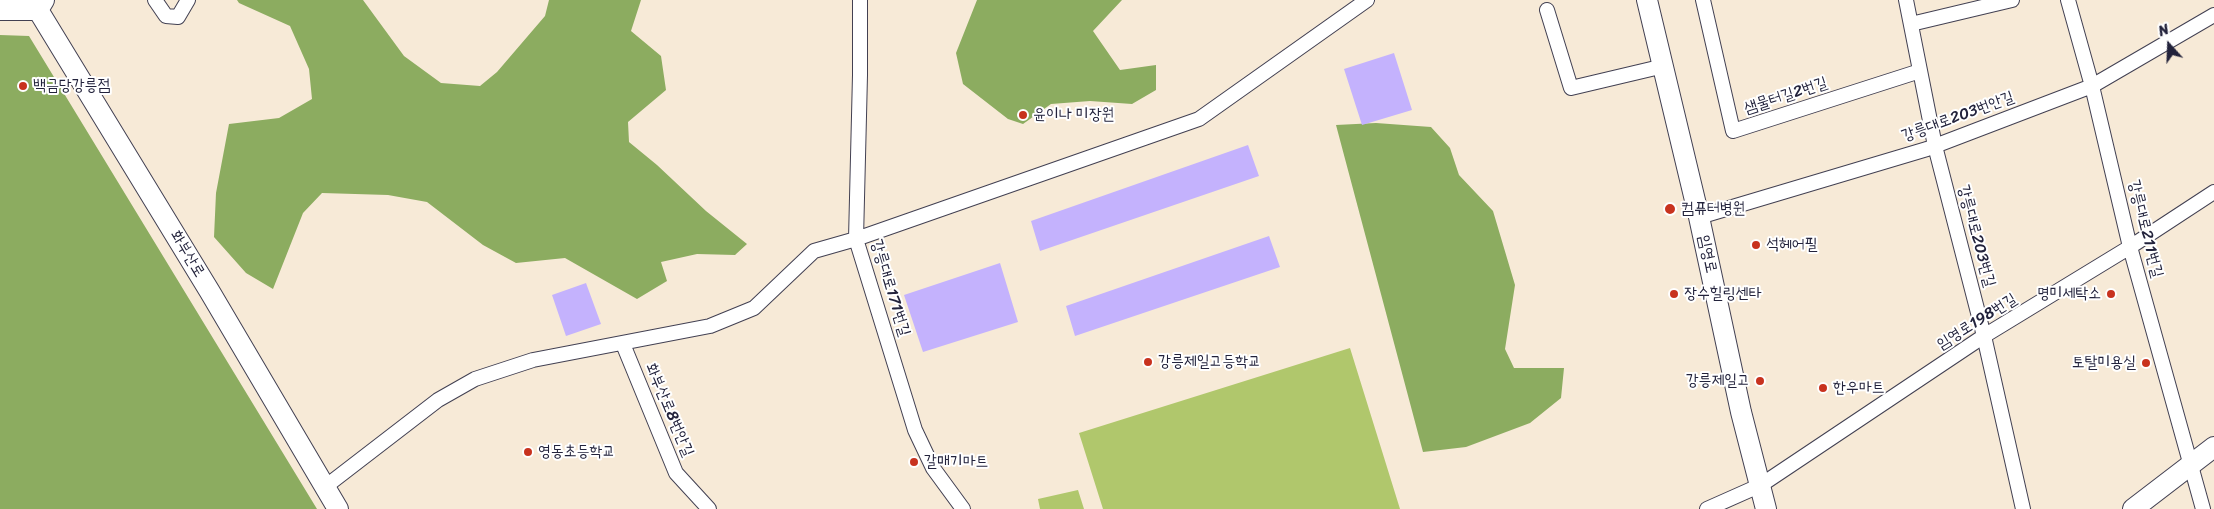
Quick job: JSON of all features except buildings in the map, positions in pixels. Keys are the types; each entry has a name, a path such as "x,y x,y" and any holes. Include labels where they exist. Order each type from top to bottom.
{"street":[{"path":"155,0 166,16 178,17 188,0"},
{"name":"강릉대로171번길","path":"860,0 856,239 915,430 933,468 963,509"},
{"path":"325,487 438,400 474,379 534,360 710,326 754,308 814,251 856,239 1199,119 1367,0"},
{"name":"임영로","path":"1647,0 1699,217 1741,412 1763,502"},
{"name":"샘물터길2번길","path":"1703,0 1734,131 1920,70"},
{"name":"강릉대로203번길","path":"1906,0 1935,146 1984,336 2023,509"},
{"path":"1911,24 2012,0"},
{"name":"강릉대로211번길","path":"2068,0 2092,86 2130,247 2203,509"},
{"path":"0,10 41,5"},
{"name":"화부산로","path":"41,5 338,509"},
{"path":"1547,10 1571,88 1664,66"},
{"name":"강릉대로203번안길","path":"1699,217 1935,146 2092,86 2214,15"},
{"name":"임영로198번길","path":"1707,509 1763,502 1984,336 2130,247 2214,192"},
{"name":"화부산로8번안길","path":"623,344 676,473 709,509"},
{"path":"2133,509 2214,448"}],"green space":[{"path":"237,0 363,0 404,56 441,83 480,86 497,72 545,16 549,0 641,0 631,31 661,56 666,90 628,122 629,142 657,165 706,211 747,244 735,255 697,254 661,262 667,281 637,299 565,258 516,263 483,245 427,202 388,195 322,193 303,213 273,289 246,273 214,237 216,193 229,124 279,118 312,99 309,69 290,26 239,3"},
{"path":"977,0 1122,0 1093,31 1120,70 1156,65 1156,90 1132,104 1090,101 1051,104 1023,124 1008,119 963,84 956,53"},
{"path":"0,35 29,36 317,509 0,509"},
{"path":"1376,123 1431,127 1450,148 1459,175 1493,211 1515,285 1505,349 1514,368 1564,368 1561,398 1530,423 1466,447 1423,452 1336,125"},
{"path":"1350,348 1400,509 1103,509 1079,433"},
{"path":"1078,490 1084,509 1040,509 1038,499"}],"place":[{"name":"백금당강릉점","path":"23,86"},
{"name":"윤이나 미장원","path":"1023,115"},
{"name":"컴퓨터병원","path":"1670,209"},
{"name":"석헤어필","path":"1756,245"},
{"name":"장수힐링센타","path":"1674,294"},
{"name":"명미세탁소","path":"2111,294"},
{"name":"강릉제일고등학교","path":"1148,362"},
{"name":"토탈미용실","path":"2146,363"},
{"name":"강릉제일고","path":"1760,381"},
{"name":"한우마트","path":"1823,388"},
{"name":"영동초등학교","path":"528,452"},
{"name":"갈매기마트","path":"914,462"}]}
